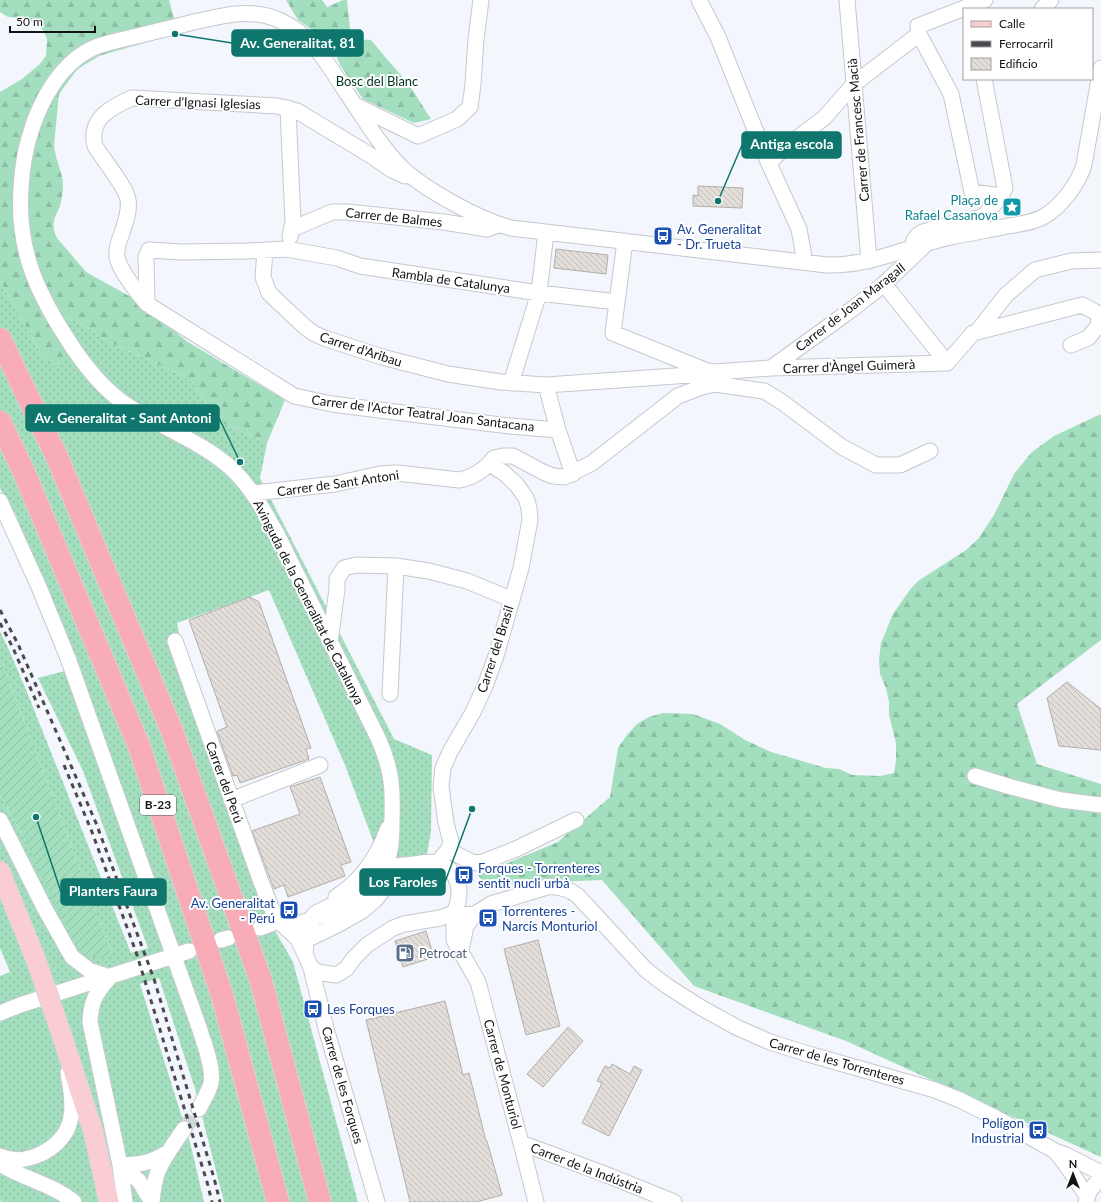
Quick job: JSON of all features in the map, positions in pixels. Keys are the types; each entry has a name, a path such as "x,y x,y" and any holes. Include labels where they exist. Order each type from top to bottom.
{"highway":[{"name":"B-23","path":"0,339 56,455 172,731 261,982 320,1202"},
{"name":"B-23","path":"0,422 26,477 139,746 222,995 278,1202"}],"main road":[{"path":"0,870 36,960 62,1033 93,1131 109,1202"}],"street":[{"path":"356,106 418,136 456,120 470,107 481,0"},
{"path":"700,0 718,37 770,163 799,228 804,262"},
{"name":"Carrer de Francesc Macià","path":"847,0 869,261"},
{"path":"1043,8 1051,0"},
{"path":"966,8 979,3"},
{"path":"963,9 918,26 919,34 951,94 972,192 1001,196"},
{"name":"Avinguda de la Generalitat de Catalunya","path":"280,924 313,919 336,910 361,896 372,885 385,866 391,845 393,788 390,772 386,757 330,642 277,534 254,493 224,462 122,402 108,391 96,379 71,345 43,298 32,273 24,248 20,223 22,172 25,150 32,126 55,82 68,65 82,54 97,46 226,15 247,13 266,16 280,20 294,29 307,38 320,52 393,158 404,170 454,203 500,225 511,228 804,262 842,265 869,261 927,243 1031,222 1044,217 1074,186 1081,175 1101,68"},
{"path":"770,163 784,148 824,118 854,84 919,34"},
{"path":"912,248 914,240 923,232 957,222 983,217 1001,196 1005,188 984,80"},
{"name":"Carrer d'Ignasi Iglesias","path":"146,304 125,273 117,256 125,223 128,201 127,194 95,146 93,139 94,130 104,114 115,106 132,98 277,106 288,108 297,111 370,155 399,175 417,180"},
{"path":"146,304 146,257 149,250 182,252 265,251 286,249 293,222 288,108"},
{"name":"Carrer de Balmes","path":"292,229 332,212 347,212 444,222 488,229 500,225"},
{"path":"511,383 539,293 546,232"},
{"path":"625,241 613,333 712,376 764,390 842,448 876,465 900,465 930,451"},
{"name":"Carrer de Joan Maragall","path":"771,368 884,284 927,243"},
{"name":"Rambla de Catalunya","path":"286,249 337,258 360,266 539,293 618,302"},
{"name":"Carrer d'Aribau","path":"265,251 263,277 269,293 313,333 382,357 430,370 511,383 546,385 704,374 712,376"},
{"path":"977,332 1006,295 1035,270 1071,261 1101,260"},
{"path":"884,284 947,363 973,333 1082,304 1099,314 1098,326 1088,338 1071,346"},
{"name":"Carrer de l'Actor Teatral Joan Santacana","path":"146,304 294,396 332,404 510,426 558,430"},
{"name":"Carrer d'Àngel Guimerà","path":"712,376 771,368 947,363"},
{"path":"546,385 558,430 573,474 592,463 678,396 702,387 712,376"},
{"name":"Carrer de Sant Antoni","path":"254,493 335,484 380,474 397,473 464,479 474,475 490,464 494,458 502,456 513,456 553,476 564,477 573,474"},
{"name":"Carrer del Brasil","path":"448,850 451,842 446,823 442,787 444,768 450,752 473,712 485,686 496,656 521,568 530,520 526,498 516,484 504,473 490,464"},
{"path":"0,501 65,648 200,1030 211,1073 210,1085 199,1109"},
{"path":"330,642 337,579 344,568 356,565 396,566 429,571 467,581 511,599"},
{"path":"390,694 396,566"},
{"name":"Carrer del Perú","path":"175,641 261,882 280,924"},
{"path":"231,800 320,765"},
{"path":"975,776 1062,800 1101,805"},
{"name":"Avinguda de la Generalitat de Catalunya","path":"280,924 291,915 311,910 344,892 365,871 383,842 392,818"},
{"path":"0,820 45,909 72,957 89,970 110,977"},
{"path":"437,863 448,850 470,861 476,863 483,862 516,849 576,820"},
{"path":"391,845 399,854 415,864"},
{"path":"365,871 376,867 428,862 437,863 449,870 454,876 458,886 460,894 454,913"},
{"path":"308,939 362,912 376,900 397,874 415,864"},
{"name":"Carrer de les Torrenteres","path":"475,914 491,904 548,887 560,887 572,891 595,913 646,970 667,986 700,1007 736,1027 770,1042 935,1090 960,1100 1055,1151 1101,1173"},
{"path":"305,954 313,919 316,913 342,898 344,892"},
{"name":"Carrer de les Torrenteres","path":"460,894 473,901 491,904"},
{"path":"311,968 318,972 336,975 346,969 354,958 367,945 393,928 404,924 440,918 454,913 462,915 475,914"},
{"name":"Carrer de Monturiol","path":"454,913 454,940 456,946 461,950 478,982 536,1202"},
{"path":"461,950 466,926 475,914"},
{"path":"260,928 280,924"},
{"name":"Carrer de les Forques","path":"280,924 298,939 311,968 327,1032 377,1202"},
{"path":"0,1013 20,1005 189,951"},
{"path":"110,977 99,990 93,1001 90,1008 90,1022 120,1165 125,1202"},
{"path":"0,1156 15,1159 26,1159 36,1156 51,1148 63,1136 71,1115 71,1102 62,1033"},
{"path":"152,1202 156,1176 168,1152 184,1129"},
{"name":"Carrer de la Indústria","path":"521,1142 602,1172 674,1202"},
{"name":"Carrer de les Torrenteres","path":"1055,1151 1064,1162 1087,1199"},
{"path":"120,1165 145,1164 168,1152"},
{"path":"0,1164 64,1194 74,1202"},
{"path":"120,1165 139,1181 152,1202"},
{"path":"1087,1199 1090,1189 1101,1180"}],"green space":[{"path":"0,0 169,0 178,33 99,56 76,71 59,94 54,145 63,187 61,203 54,221 54,229 57,238 86,272 131,297 188,342 285,400 267,443 222,423 210,410 193,383 186,378 109,342 74,320 66,318 62,325 67,343 67,353 65,358 55,366 48,363 43,357 0,281 0,92 22,79 39,65 46,56 47,39 43,30 36,23 24,18 8,17 0,12"},
{"name":"Bosc del Blanc","path":"286,0 322,0 327,7 343,0 347,0 351,39 371,40 408,83 431,119 414,123 363,99 340,65 331,43 298,20"},
{"path":"0,281 43,357 66,318 74,320 109,342 186,378 193,383 210,410 222,423 267,443 260,478 394,739 432,755 431,831 427,854 385,873 345,765 269,590 177,623 179,633 168,637 266,915 293,962 358,1202 224,1202 195,1089 159,978 140,984 191,1146 204,1202 0,1201 0,976 10,972 0,948 0,795 25,840 112,954 0,657 0,631 27,692 131,953 148,948 83,771 38,678 76,668 16,515 0,488"},
{"path":"1101,414 1101,640 1017,704 1037,764 1101,784 1101,1157 846,1041 694,986 602,880 485,885 478,875 558,842 610,797 618,748 637,724 649,717 663,713 693,714 720,724 745,740 771,752 826,768 839,769 852,775 880,776 894,773 896,743 889,715 889,702 886,688 880,674 879,660 881,643 893,614 918,581 966,550 978,539 994,515 1014,474 1032,452 1054,436"},
{"path":"0,657 112,954 105,958 86,956 73,943 25,840 0,795"}],"building":[{"path":"698,186 743,188 742,208 693,206 693,195 698,196"},
{"path":"556,249 608,255 606,274 554,268"},
{"path":"250,597 259,602 311,748 306,749 309,759 240,783 237,775 233,776 217,731 227,727 189,620"},
{"path":"1067,682 1101,709 1101,750 1059,746 1047,698"},
{"path":"320,777 351,862 341,865 345,876 288,897 284,885 274,889 252,831 300,814 290,787"},
{"path":"426,931 434,957 403,967 395,941"},
{"path":"538,940 560,1026 526,1035 504,949"},
{"path":"445,1001 463,1075 469,1073 486,1141 502,1195 476,1202 410,1202 366,1020"},
{"path":"568,1027 583,1041 543,1087 527,1074"},
{"path":"612,1064 630,1074 634,1066 642,1070 609,1136 582,1123 602,1083 597,1081 605,1066 610,1068"}],"tunnel":[{"path":"184,1129 199,1109"}],"railway":[{"path":"0,610 18,644 96,823 154,979 220,1202"},
{"path":"0,623 13,648 39,708"},
{"path":"64,765 92,832 136,952 212,1202"}],"place":[{"name":"Av. Generalitat, 81","path":"175,34"},
{"name":"Antiga escola","path":"718,201"},
{"name":"Plaça de Rafael Casanova","path":"1012,207"},
{"name":"Av. Generalitat - Dr. Trueta","path":"663,236"},
{"name":"Av. Generalitat - Sant Antoni","path":"240,462"},
{"name":"Los Faroles","path":"472,809"},
{"name":"Planters Faura","path":"36,817"},
{"name":"Forques - Torrenteres sentit nucli urbà","path":"464,875"},
{"name":"Av. Generalitat - Perú","path":"289,910"},
{"name":"Torrenteres - Narcís Monturiol","path":"488,918"},
{"name":"Petrocat","path":"405,953"},
{"name":"Les Forques","path":"313,1009"},
{"name":"Polígon Industrial","path":"1038,1130"}]}
